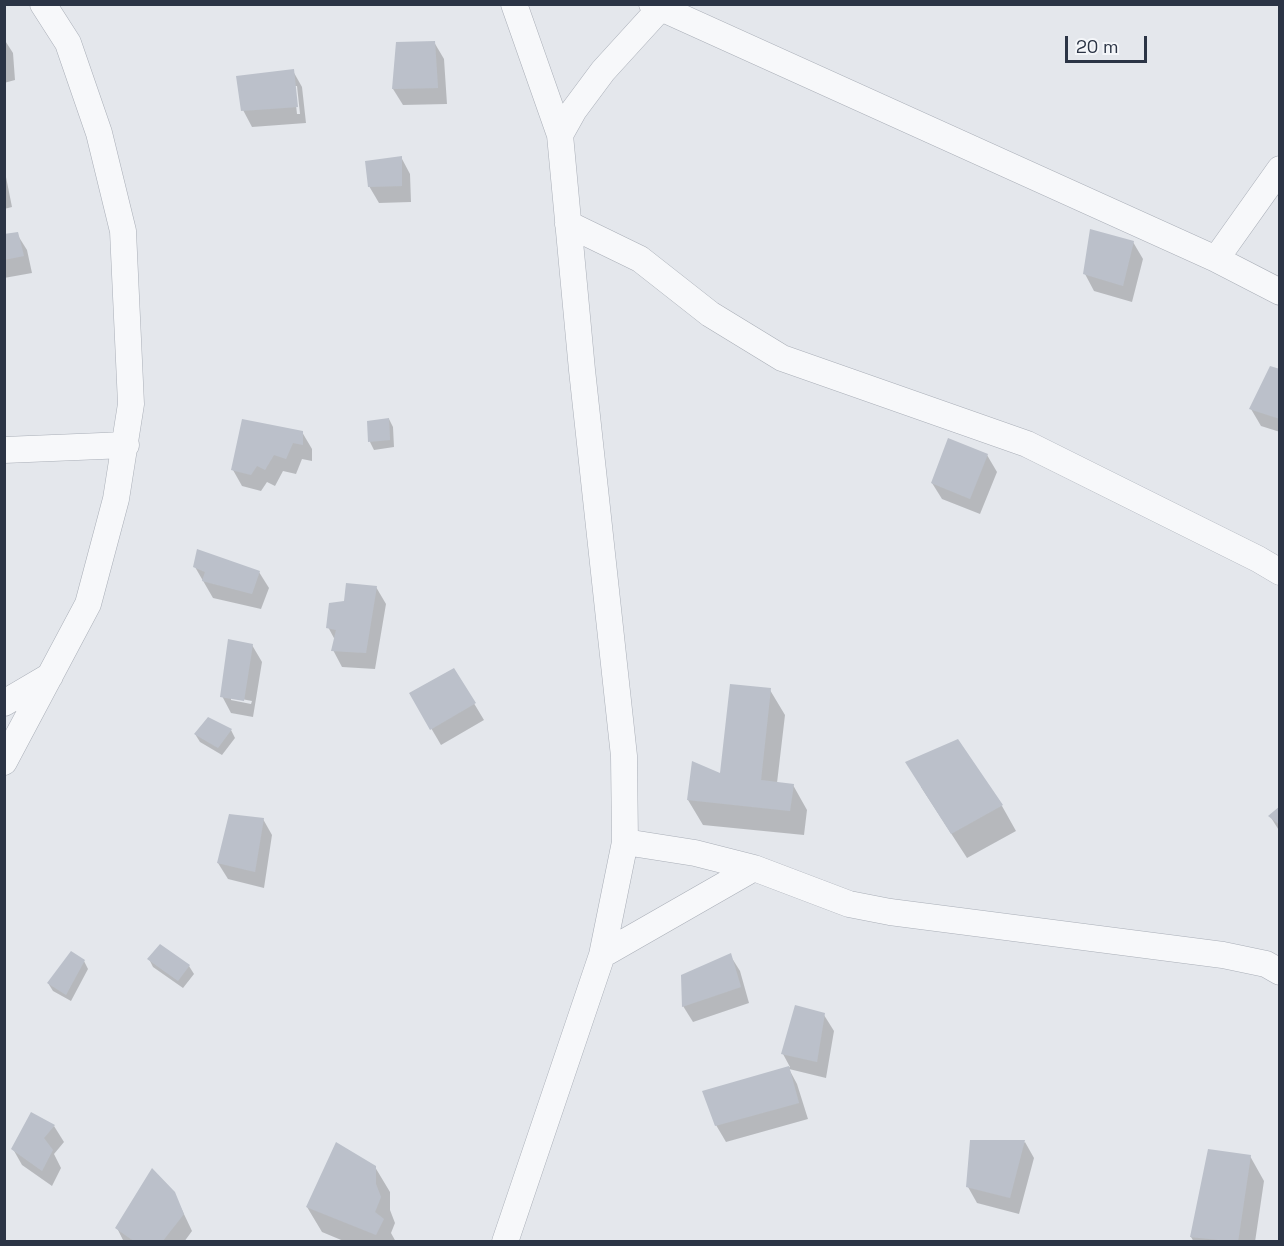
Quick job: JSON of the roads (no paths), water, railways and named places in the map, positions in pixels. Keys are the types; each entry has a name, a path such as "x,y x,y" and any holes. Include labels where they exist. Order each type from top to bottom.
{"street":[{"path":"4,762 88,604 116,499 131,404 123,231 99,133 68,43 43,4"},
{"path":"505,1242 602,956 625,842 624,756 582,370 560,135 514,4"},
{"path":"560,135 574,110 603,71 659,6 1216,259 1280,292"},
{"path":"1216,259 1280,170"},
{"path":"568,224 640,260 710,314 782,358 1027,444 1280,572"},
{"path":"4,450 126,445"},
{"path":"4,703 50,675"},
{"path":"625,842 695,853 754,868 849,904 890,912 1223,955 1266,964 1280,972"},
{"path":"602,956 754,868"}]}
